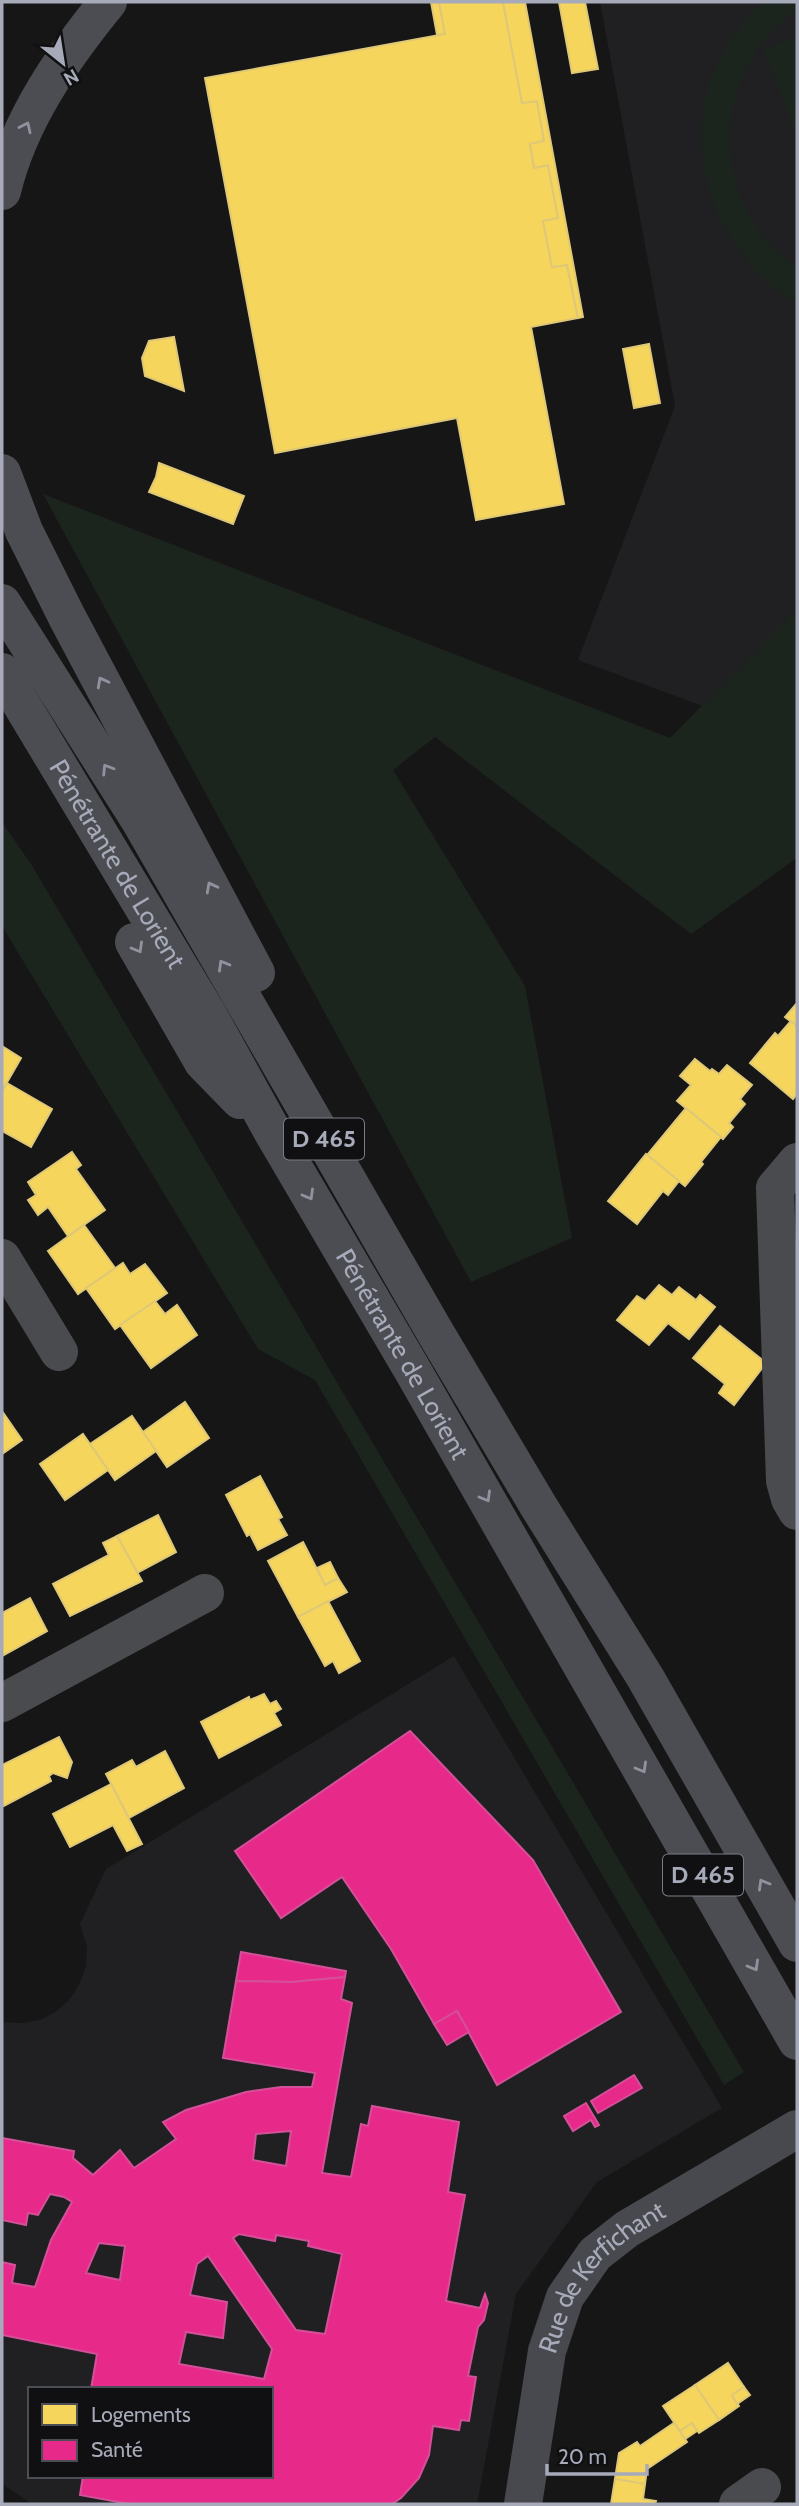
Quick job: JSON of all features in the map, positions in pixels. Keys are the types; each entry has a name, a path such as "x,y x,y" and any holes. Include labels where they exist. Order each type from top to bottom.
{"highway":[{"path":"2,191 25,130 49,80 108,2"},
{"path":"2,473 24,531 67,617 304,1063 552,1500 645,1677"},
{"name":"Pénétrante de Lorient","path":"2,603 139,819 442,1343 539,1507 645,1677 797,1943"},
{"name":"Pénétrante de Lorient","path":"2,671 207,1013 275,1136 797,2041"},
{"path":"2,721 47,791 203,1062 275,1136"}],"main road":[{"name":"Rue de Kerfichant","path":"523,2504 547,2351 565,2297 595,2254 627,2229 797,2129"}],"street":[{"path":"797,1163 775,1188 785,1481 797,1511"},
{"path":"2,1258 59,1352"},
{"path":"2,1703 205,1593"}],"shaded area":[{"path":"600,2 797,2 797,741 578,660 675,406"},
{"path":"764,2 797,2 797,10 768,37 747,68 734,102 730,138 734,175 747,209 768,240 797,267 797,304 763,278 729,235 713,202 704,167 701,131 706,96 718,62 737,30"},
{"path":"797,36 797,136 763,49"},
{"path":"43,494 670,738 797,609 797,858 691,934 435,737 393,770 525,986 572,1238 471,1282"},
{"path":"2,822 33,867 744,2072 724,2085 315,1380 258,1349 2,926"},
{"path":"454,1656 722,2108 597,2182 516,2294 477,2504 32,2504 2,2484 2,2022 40,2020 57,2011 70,1999 86,1966 87,1947 80,1924 106,1869"}],"building: Logements":[{"path":"431,2 439,2 445,34 437,35"},
{"path":"439,2 503,2 522,103 537,101 544,141 530,144 534,168 548,165 558,218 543,221 552,267 567,265 578,318 531,327 564,504 476,520 457,418 275,453 205,78 445,34"},
{"path":"503,2 525,2 583,317 578,318 567,265 552,267 543,221 558,218 548,165 534,168 530,144 544,141 537,101 522,103"},
{"path":"559,2 585,2 598,69 572,73"},
{"path":"174,337 184,391 145,376 142,358 149,341"},
{"path":"649,344 660,403 634,408 623,349"},
{"path":"159,463 244,496 233,524 149,492"},
{"path":"797,1003 797,1026 785,1017"},
{"path":"791,1021 797,1026 797,1094 793,1099 750,1063 775,1033 778,1036"},
{"path":"2,1046 21,1058 2,1091"},
{"path":"695,1059 710,1071 712,1069 719,1074 727,1065 752,1085 740,1099 745,1104 729,1123 733,1127 723,1139 677,1101 691,1085 680,1076"},
{"path":"7,1083 52,1109 31,1147 2,1131 2,1091"},
{"path":"686,1108 721,1137 685,1186 647,1155"},
{"path":"72,1152 81,1165 76,1169 105,1210 68,1236 48,1207 38,1215 28,1200 36,1195 28,1182"},
{"path":"646,1154 679,1181 668,1195 663,1191 637,1224 608,1201"},
{"path":"84,1225 115,1268 78,1294 48,1251"},
{"path":"123,1263 130,1274 145,1264 167,1293 115,1329 86,1288"},
{"path":"659,1285 672,1295 679,1287 696,1300 700,1295 715,1307 689,1339 668,1323 649,1345 617,1320 637,1296 645,1301"},
{"path":"155,1301 165,1314 177,1305 197,1335 151,1368 120,1325"},
{"path":"720,1326 766,1363 734,1405 719,1393 725,1384 693,1358"},
{"path":"185,1402 209,1438 167,1467 143,1432"},
{"path":"2,1411 22,1440 2,1454"},
{"path":"132,1416 156,1451 115,1480 90,1444"},
{"path":"83,1434 108,1470 65,1500 40,1464"},
{"path":"260,1476 282,1517 278,1519 287,1535 258,1550 250,1534 247,1536 226,1495"},
{"path":"158,1515 176,1552 137,1573 117,1536"},
{"path":"117,1536 142,1581 70,1616 53,1584 109,1555 103,1543"},
{"path":"303,1542 325,1585 338,1578 347,1592 298,1617 268,1561"},
{"path":"330,1562 338,1578 325,1585 317,1568"},
{"path":"30,1598 47,1631 2,1656 2,1613"},
{"path":"328,1601 360,1661 339,1673 333,1661 325,1666 298,1617"},
{"path":"264,1694 270,1704 276,1701 281,1709 274,1713 281,1725 219,1758 201,1722 249,1697 250,1700"},
{"path":"59,1737 72,1762 67,1778 53,1773 49,1776 51,1781 4,1806 2,1765"},
{"path":"165,1751 184,1788 129,1818 106,1774 132,1760 136,1767"},
{"path":"111,1784 142,1844 127,1851 113,1825 70,1847 53,1814"},
{"path":"728,2363 744,2387 732,2395 739,2406 719,2420 695,2385"},
{"path":"695,2385 719,2420 699,2433 692,2423 680,2431 663,2406"},
{"path":"744,2387 750,2395 737,2404 732,2395"},
{"path":"674,2423 687,2442 647,2469 645,2484 615,2479 619,2453 637,2442 640,2446"},
{"path":"692,2423 697,2431 685,2439 680,2431"},
{"path":"615,2479 645,2484 643,2499 656,2501 655,2504 611,2504"}],"building: Santé":[{"path":"410,1731 533,1860 621,2012 497,2085 457,2011 434,2024 391,1949 342,1877 281,1918 235,1851"},
{"path":"241,1952 346,1971 345,1977 292,1982 236,1981"},
{"path":"345,1977 341,1999 352,2003 322,2173 351,2177 361,2124 368,2126 372,2106 459,2122 448,2192 465,2195 446,2301 480,2308 485,2294 488,2303 484,2320 478,2327 468,2376 476,2377 469,2421 461,2420 459,2430 433,2426 429,2455 419,2478 392,2504 129,2504 80,2495 83,2478 273,2478 273,2387 91,2387 97,2354 2,2335 2,2262 15,2265 12,2283 35,2287 51,2240 72,2202 50,2194 38,2215 28,2213 26,2225 2,2220 2,2138 74,2151 73,2158 93,2175 120,2150 134,2168 176,2139 163,2122 186,2110 246,2092 281,2087 312,2087 315,2073 223,2058 236,1981 292,1982","holes":["291,2131 286,2166 253,2160 256,2134","239,2234 275,2241 276,2235 309,2241 308,2246 342,2254 325,2334 296,2330 233,2238","99,2243 125,2246 120,2280 86,2273","208,2256 272,2349 264,2379 179,2364 186,2332 223,2338 227,2302 190,2295 197,2264"]},
{"path":"457,2011 469,2032 447,2045 434,2024"},
{"path":"634,2075 642,2088 598,2113 591,2101"},
{"path":"586,2103 599,2125 595,2127 591,2120 573,2131 564,2116"}]}
